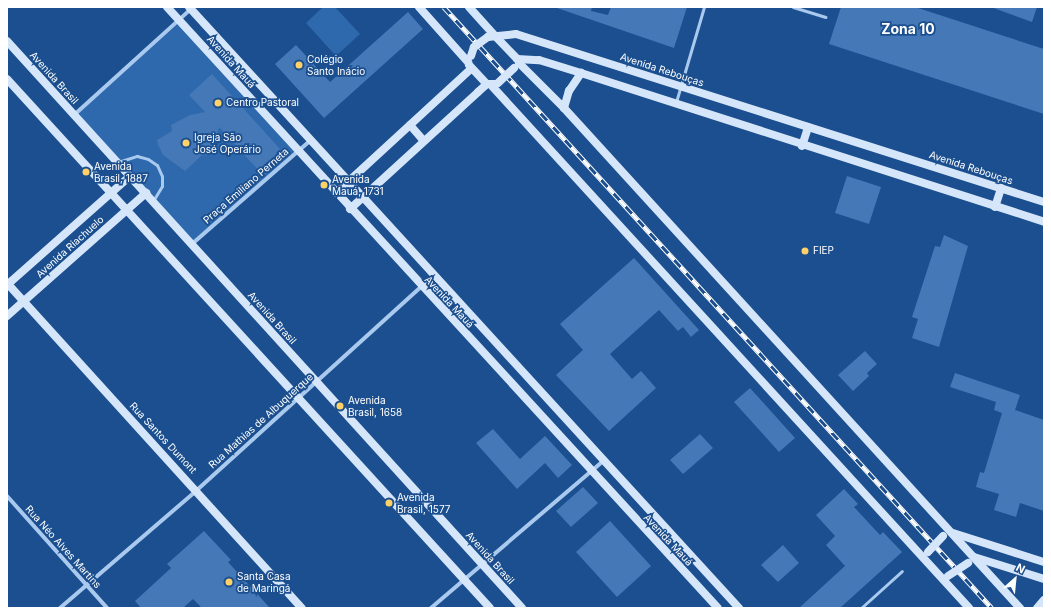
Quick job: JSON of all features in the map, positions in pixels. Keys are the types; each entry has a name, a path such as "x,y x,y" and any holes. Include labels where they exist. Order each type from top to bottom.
{"main road":[{"name":"Avenida Mauá","path":"167,7 350,209 718,608"},
{"path":"419,7 492,84 926,555 945,576 969,608"},
{"path":"469,7 517,64 564,108 1020,608"},
{"name":"Avenida Mauá","path":"190,8 739,608"},
{"name":"Avenida Rebouças","path":"336,193 410,125 470,62 474,47 493,37 516,34 1044,202"},
{"name":"Avenida Brasil","path":"7,41 522,608"},
{"path":"350,209 424,141 517,64 539,60 802,146 1044,222"},
{"path":"564,108 569,91 581,73"},
{"path":"7,79 490,608"},
{"path":"410,125 424,141"},
{"path":"802,146 808,127"},
{"name":"Avenida Riachuelo","path":"7,284 130,176"},
{"path":"995,207 1001,188"},
{"name":"Avenida Riachuelo","path":"7,316 146,193"},
{"name":"Rua Santos Dumont","path":"7,284 197,490 302,608"},
{"path":"926,555 943,536 952,533 1044,562"},
{"path":"945,576 968,563 973,556"},
{"path":"973,556 1044,579"},
{"path":"1037,608 1044,600"}],"street":[{"path":"74,115 190,8"},
{"name":"Praça Emiliano Perneta","path":"192,244 311,140"},
{"name":"Rua Mathias de Albuquerque","path":"60,608 197,490 434,275"},
{"path":"431,608 604,460"},
{"name":"Rua Néo Alves Martins","path":"7,496 107,608"}],"lane":[{"path":"676,104 704,7"},
{"path":"793,7 825,17"},
{"path":"117,162 137,156 148,159 156,165 162,176 162,186 153,201"},
{"path":"861,608 902,571"}],"shaded area":[{"path":"323,7 335,7 360,34 336,56 306,23"},
{"path":"179,19 298,151 192,244 74,115"}],"building":[{"path":"554,7 592,7 591,11 608,15 611,7 687,7 674,48"},
{"path":"841,7 915,7 1044,49 1044,114 829,44"},
{"path":"991,7 1037,7 1032,22"},
{"name":"Colégio Santo Inácio","path":"408,12 423,29 324,118 275,64 296,45 330,82"},
{"path":"212,74 281,150 258,170 219,127 215,142 207,155 201,156 185,171 163,155 158,145 157,140 172,131 171,125 190,115 205,112 189,95"},
{"path":"847,176 881,187 869,224 835,213"},
{"path":"944,235 968,246 939,347 912,338 918,319 912,317 935,246 940,247"},
{"path":"634,258 699,330 691,337 683,327 678,331 659,310 610,354 632,379 641,371 656,388 609,431 556,375 583,350 560,324"},
{"path":"865,351 877,364 867,373 869,376 853,391 838,375"},
{"path":"955,373 1020,395 1015,410 1044,420 1044,511 1020,503 1016,517 994,510 999,494 976,487 980,472 984,473 1002,413 994,410 996,402 950,387"},
{"path":"750,388 795,438 779,452 734,402"},
{"path":"493,429 520,459 545,436 572,465 558,478 545,463 517,489 476,443"},
{"path":"700,434 713,448 683,474 670,460"},
{"path":"583,487 598,503 571,527 556,511"},
{"path":"844,489 858,504 854,507 880,535 883,532 902,552 840,608 799,608 845,566 826,545 835,536 816,515"},
{"path":"610,521 651,566 617,597 576,552"},
{"path":"204,531 231,560 228,562 270,608 202,608 193,599 183,608 141,608 135,601 171,568 167,564"},
{"path":"783,545 799,563 778,582 761,565"}],"railway":[{"path":"444,7 992,608"}],"place":[{"name":"Colégio Santo Inácio","path":"299,65"},
{"name":"Centro Pastoral","path":"218,103"},
{"name":"Igreja São José Operário","path":"186,143"},
{"name":"Avenida Brasil, 1887","path":"86,172"},
{"name":"Avenida Mauá, 1731","path":"324,185"},
{"name":"FIEP","path":"805,251"},
{"name":"Avenida Brasil, 1658","path":"340,406"},
{"name":"Avenida Brasil, 1577","path":"389,503"},
{"name":"Santa Casa de Maringá","path":"229,582"}],"district":[{"name":"Zona 10","path":"908,29"}]}
